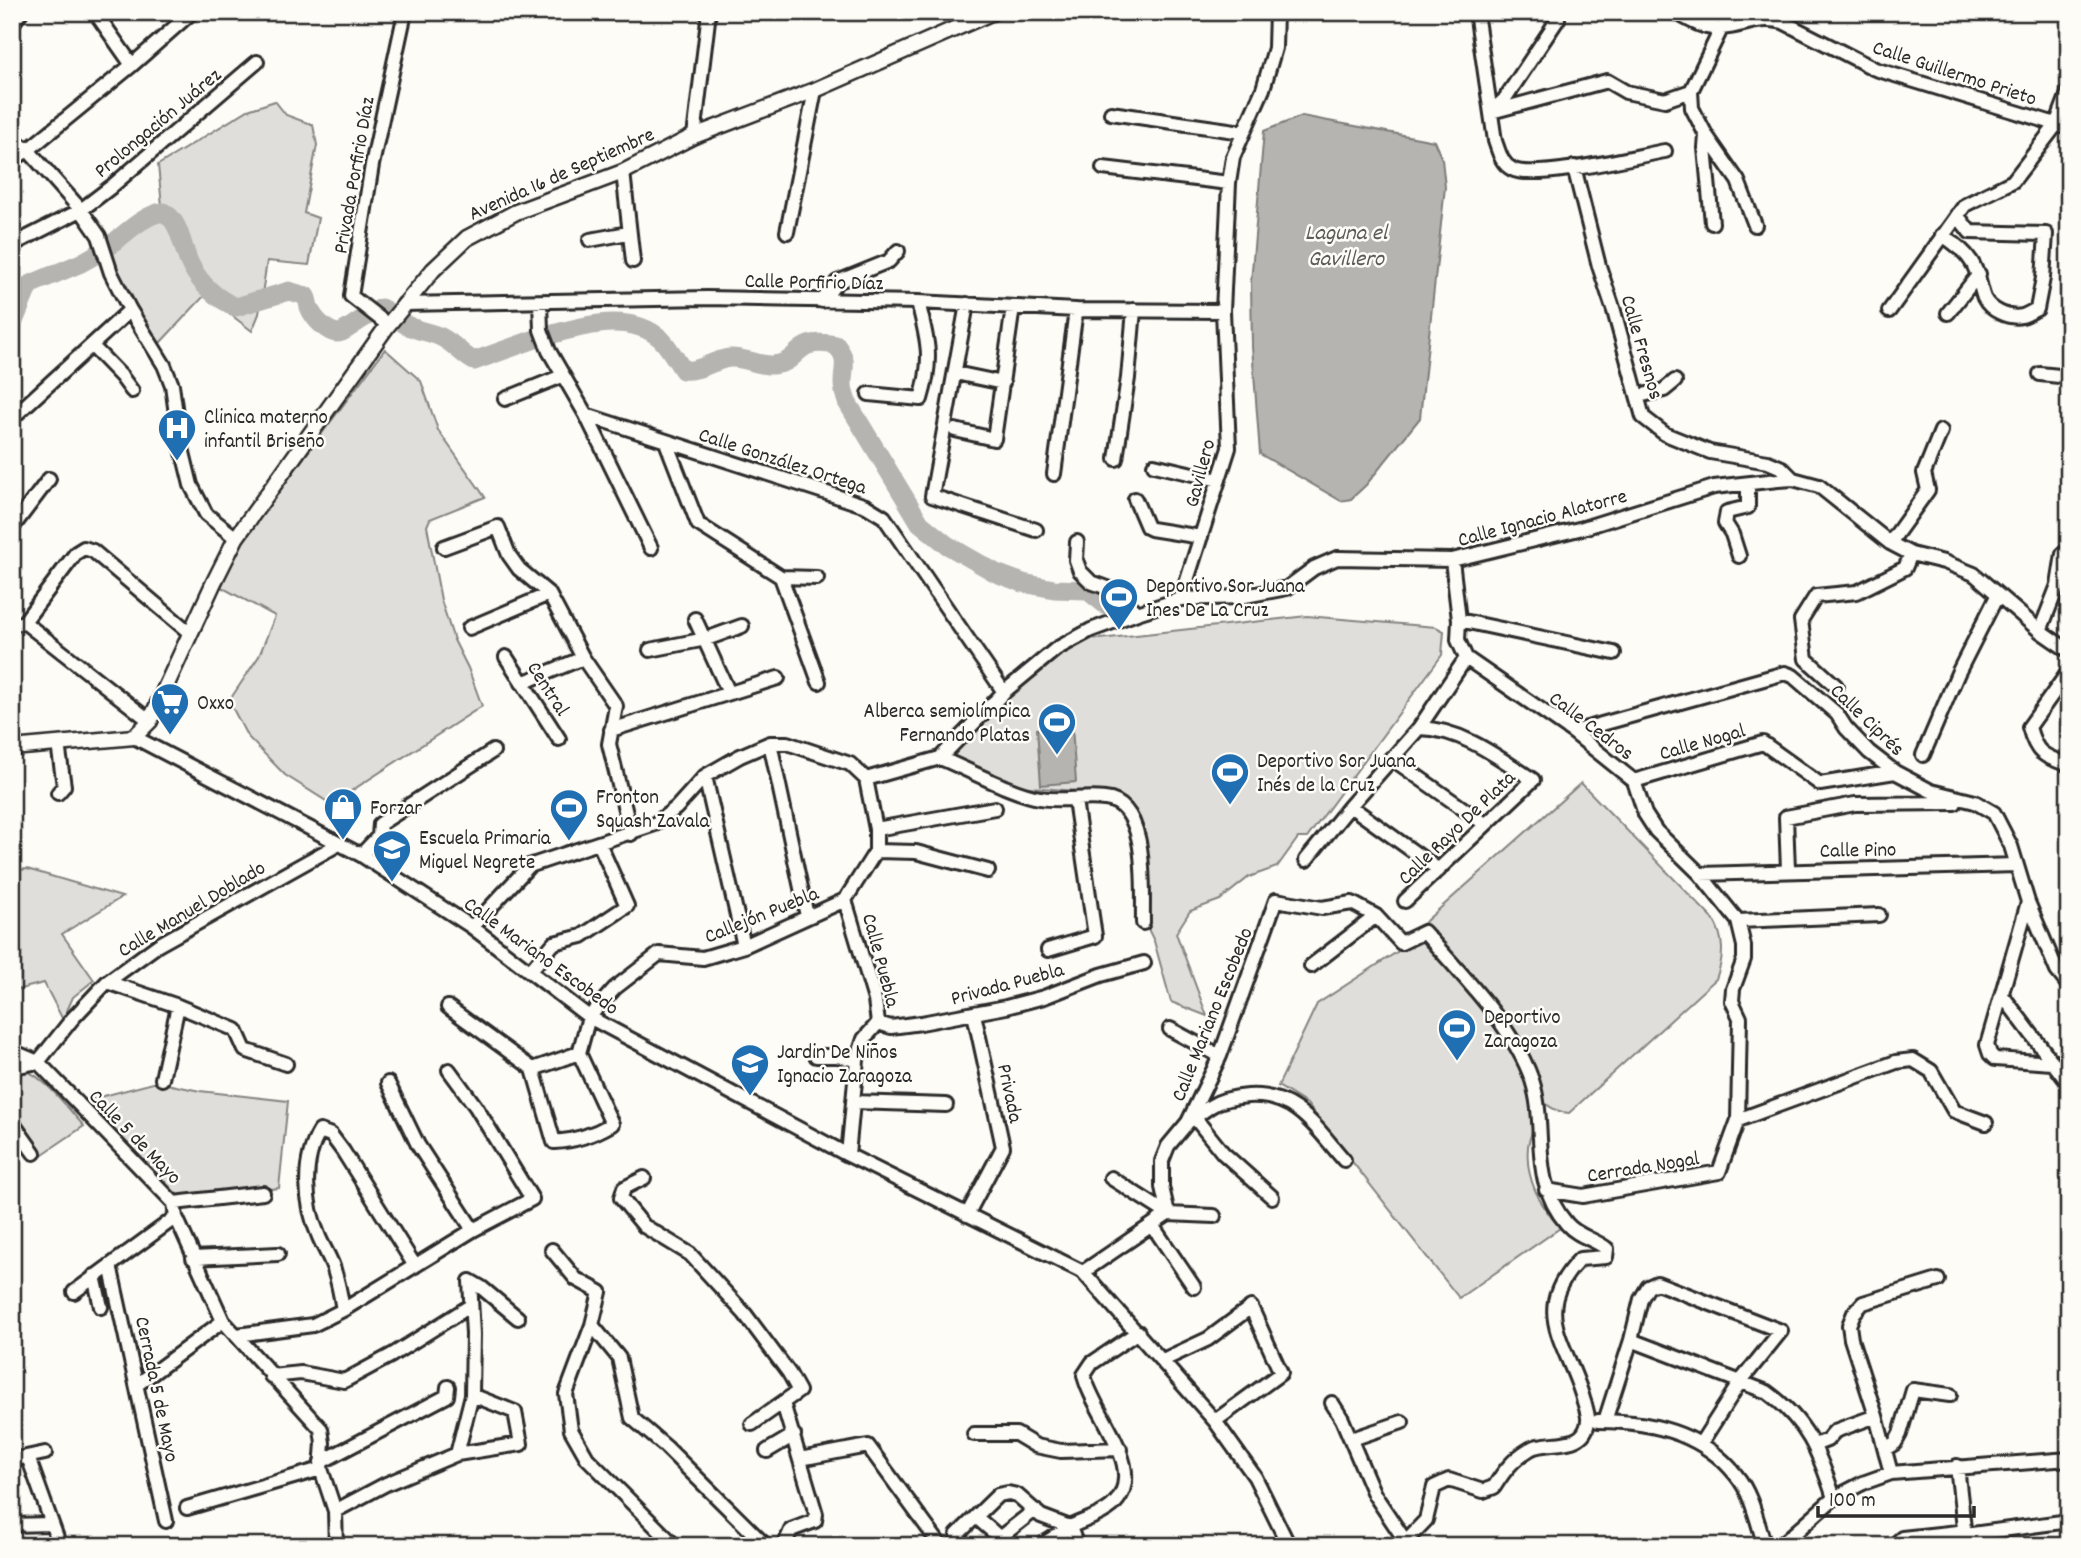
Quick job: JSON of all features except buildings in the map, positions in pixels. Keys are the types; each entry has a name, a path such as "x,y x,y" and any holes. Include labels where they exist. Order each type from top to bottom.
{"main road":[{"name":"Avenida 16 de Septiembre","path":"134,737 150,721 236,538 404,304 433,270 467,238 516,212 623,172 694,136 814,90 993,12"},
{"path":"12,748 134,737"}],"street":[{"path":"12,24 21,12"},
{"path":"94,12 132,65"},
{"path":"12,160 132,65 192,12"},
{"path":"694,136 709,12"},
{"name":"Gavillero","path":"1181,599 1229,448 1223,311 1229,183 1233,157 1263,89 1275,48 1276,12"},
{"path":"1476,12 1495,141 1501,158 1510,168 1519,172 1531,172 1665,151"},
{"name":"Calle Guillermo Prieto","path":"1675,12 1699,25 1721,29 1769,18 1783,22 1875,69 2062,127"},
{"name":"Privada Porfirio Díaz","path":"388,325 351,296 372,166 404,17"},
{"path":"1490,112 1504,100 1558,19"},
{"path":"1721,29 1691,92 1692,108 1706,135 1738,181 1755,225"},
{"name":"Prolongación Juárez","path":"12,245 81,210 257,62"},
{"path":"1490,112 1607,81 1626,92 1665,100 1691,92"},
{"path":"787,232 814,90"},
{"path":"1889,311 1965,205 2013,181 2062,127 2069,91"},
{"path":"1111,113 1242,132"},
{"path":"1706,135 1704,148 1712,223"},
{"path":"12,139 28,150 81,210 99,236 111,273 172,385 178,436 191,485 206,514 236,538"},
{"name":"Calle Fresnos","path":"1574,167 1599,266 1643,417 1665,434 1710,453 1768,462 1782,468 1793,479"},
{"path":"1103,168 1229,183"},
{"path":"623,172 632,261"},
{"path":"1942,235 1960,248 1971,261 1979,274 1985,299 1992,309 2020,317 2037,309 2043,278 2046,233 1970,232 1957,215"},
{"path":"590,240 628,233"},
{"path":"822,300 837,282 889,261 898,251"},
{"path":"1948,313 1979,274"},
{"name":"Calle Porfirio Díaz","path":"404,304 706,298 918,302 1076,310 1223,311"},
{"path":"540,302 541,330 651,548"},
{"path":"869,394 921,398 929,372 928,341 918,302"},
{"path":"967,304 932,496 1036,530"},
{"path":"954,430 994,439 1013,307"},
{"path":"12,418 130,310"},
{"path":"1054,474 1076,310"},
{"path":"1116,459 1128,379 1134,310"},
{"path":"92,346 132,391"},
{"path":"955,373 1003,383"},
{"path":"2040,374 2069,377"},
{"path":"505,399 562,376"},
{"path":"1639,396 1664,390 1675,381"},
{"name":"Calle González Ortega","path":"586,415 866,506 884,517 1004,692"},
{"path":"1890,543 1927,490 1924,472 1941,431"},
{"path":"666,442 698,524 780,577 817,578"},
{"path":"1154,465 1219,480"},
{"path":"12,528 49,479"},
{"name":"Calle Ignacio Alatorre","path":"940,758 1004,692 1056,649 1091,630 1136,613 1181,599 1240,597 1287,588 1314,568 1337,558 1452,560 1583,528 1714,487 1793,479 1819,486 1890,543 1911,554 1944,562 1974,574 2040,631 2069,651"},
{"path":"1739,556 1732,534 1725,523 1727,512 1748,507 1748,484"},
{"path":"1135,499 1147,527 1200,537"},
{"path":"443,547 498,527 514,562 549,594 583,657 616,706 609,744 631,834"},
{"path":"1077,542 1076,560 1080,571 1091,582 1113,590 1136,613"},
{"path":"150,721 18,624 76,553 84,548 93,551 190,633"},
{"path":"2040,631 2064,588 2063,554 2069,550"},
{"path":"1836,686 1806,659 1801,620 1816,596 1857,592 1905,568 1911,554"},
{"path":"1306,860 1419,728 1466,658 1458,640 1460,620 1452,560"},
{"path":"780,577 820,682"},
{"path":"469,628 549,594"},
{"path":"1923,755 1958,673 1997,596"},
{"path":"695,619 729,693"},
{"path":"1460,620 1614,653"},
{"path":"650,650 706,639 742,626"},
{"name":"Central","path":"506,657 559,739"},
{"path":"522,683 583,657"},
{"name":"Calle Cedros","path":"1466,658 1573,732 1634,781 1645,814 1656,831 1700,874"},
{"path":"2069,671 2029,727 2034,747 2048,758 2069,765"},
{"name":"Calle Ciprés","path":"1573,732 1785,673 1793,676 1837,714 1856,739 1895,772 1931,791 1975,802 1994,813 2008,837 2028,902 2057,971 2069,986"},
{"path":"611,730 778,678"},
{"name":"Calle Rayo De Plata","path":"1405,901 1533,780 1475,743 1438,728 1419,728"},
{"name":"Calle Mariano Escobedo","path":"134,737 361,855 472,927 589,1017 848,1155 1083,1272 1215,1421 1255,1477 1289,1546"},
{"path":"770,743 807,916"},
{"path":"472,927 529,866 655,824 676,808 705,776 770,743 787,743 850,764 866,779 876,829 876,851 916,852 988,872"},
{"name":"Calle Nogal","path":"1634,781 1763,743 1820,784 1895,772"},
{"path":"58,744 64,786 58,793"},
{"path":"361,855 379,836 380,824 492,751"},
{"path":"866,779 940,758 1038,798 1107,799 1119,803 1133,820 1140,840 1143,923"},
{"path":"1391,758 1485,824"},
{"path":"705,776 744,946"},
{"path":"1048,950 1096,936 1075,800"},
{"path":"1788,870 1786,817 1855,804 1975,802"},
{"path":"1350,806 1439,870"},
{"path":"876,829 995,808"},
{"path":"530,971 554,943 582,936 627,906 599,843"},
{"name":"Calle Manuel Doblado","path":"38,1062 73,1018 107,982 162,943 338,844"},
{"name":"Calle Puebla","path":"848,1155 857,1059 864,1039 878,1023 875,1000 845,900 876,851"},
{"name":"Calle Pino","path":"1700,874 2016,865"},
{"name":"Cerrada Nogal","path":"1546,1190 1583,1196 1714,1174 1723,1168 1738,1120 1740,1018 1732,1001 1733,989 1744,959 1744,946 1738,921 1700,874"},
{"name":"Callejón Puebla","path":"589,1017 615,988 659,954 703,958 744,946 845,900"},
{"name":"Calle Mariano Escobedo","path":"1168,1214 1162,1161 1168,1146 1192,1120 1220,1055 1276,900 1322,908 1352,903 1376,916 1401,943 1424,932 1475,989 1519,1052 1532,1081 1539,1116 1539,1144 1546,1190"},
{"path":"2028,902 1987,1045 1994,1059 2003,1062 2052,1063"},
{"path":"1738,921 1879,915"},
{"path":"1311,965 1376,916"},
{"name":"Privada Puebla","path":"878,1023 891,1027 974,1014 1044,997 1101,975 1143,963"},
{"path":"107,982 178,1006 236,1030 245,1050 286,1064"},
{"path":"2002,995 2069,1084"},
{"path":"162,1079 178,1006"},
{"path":"448,1007 533,1069 554,1142 567,1141 612,1124 579,1053 589,1017"},
{"name":"Privada","path":"967,1215 1003,1147 974,1014"},
{"path":"1170,1029 1220,1055"},
{"name":"Calle 5 de Mayo","path":"12,1051 38,1062 174,1203 176,1217 193,1258 223,1321 321,1429 321,1465 335,1511"},
{"path":"533,1069 579,1053"},
{"path":"816,1056 857,1059"},
{"path":"1738,1120 1896,1062 1913,1060 1931,1071 1954,1111 1986,1123"},
{"path":"12,1071 19,1066 38,1062"},
{"path":"237,1335 313,1325 343,1311 472,1230 532,1199 476,1107 449,1070"},
{"path":"388,1083 418,1144 472,1230"},
{"path":"1272,1197 1223,1153 1192,1120 1212,1105 1231,1098 1261,1096 1279,1099 1291,1104 1307,1117 1345,1160"},
{"path":"854,1102 946,1105"},
{"path":"12,1122 34,1153"},
{"path":"343,1311 335,1271 318,1235 310,1209 307,1172 312,1144 320,1131 331,1135 343,1151 415,1266"},
{"path":"644,1178 624,1188 621,1198 644,1226 690,1254 745,1314 789,1373 799,1391 752,1424"},
{"path":"1111,1178 1168,1214 1214,1216"},
{"path":"1332,1403 1352,1439 1374,1494 1404,1544 1426,1520 1434,1487 1450,1480 1483,1491 1494,1487 1507,1465 1532,1447 1571,1442 1584,1432 1588,1421 1578,1383 1567,1362 1556,1327 1553,1302 1567,1272 1580,1259 1606,1257 1607,1250 1601,1244 1578,1234 1567,1223 1546,1190"},
{"path":"174,1203 263,1193"},
{"path":"1083,1272 1168,1214"},
{"path":"74,1292 176,1217"},
{"path":"1152,1225 1195,1287"},
{"path":"552,1250 576,1279 600,1292 592,1325 566,1394 571,1430 587,1458 675,1546"},
{"path":"193,1258 278,1254"},
{"name":"Cerrada 5 de Mayo","path":"110,1265 166,1521"},
{"path":"94,1276 102,1307"},
{"path":"1891,1473 1849,1325 1854,1313 1863,1303 1938,1280"},
{"path":"457,1454 472,1395 470,1281 518,1318"},
{"path":"1605,1421 1641,1299 1648,1287 1657,1283 1781,1331 1740,1382 1701,1443"},
{"path":"271,1376 301,1373 344,1381 392,1355 470,1306"},
{"path":"1163,1360 1208,1339 1251,1307 1281,1373 1215,1421"},
{"path":"138,1384 223,1321"},
{"path":"592,1325 619,1358 632,1418 666,1447 766,1546"},
{"path":"1040,1546 1070,1527 1096,1517 1114,1504 1122,1490 1125,1467 1120,1450 1087,1390 1084,1376 1091,1363 1138,1332"},
{"path":"1631,1340 1767,1392 1786,1406 1802,1424 1814,1445 1834,1498"},
{"path":"187,1508 321,1465 446,1396 449,1387"},
{"path":"1885,1449 1895,1443 1900,1434 1913,1390 1950,1395"},
{"path":"336,1546 335,1511 386,1484 457,1454 521,1444 515,1412 472,1395"},
{"path":"783,1403 816,1514 815,1521 791,1530 784,1546"},
{"path":"1814,1445 1827,1440 1835,1431 1876,1416"},
{"path":"1588,1421 1642,1423 1701,1443 1736,1475 1752,1504 1765,1546"},
{"path":"1352,1439 1402,1422"},
{"path":"974,1434 1016,1434 1036,1446 1061,1451 1120,1450"},
{"path":"767,1451 794,1435"},
{"path":"800,1459 868,1446 941,1546"},
{"path":"12,1460 46,1453"},
{"path":"27,1457 60,1546"},
{"path":"1780,1546 1834,1498 1891,1473 2069,1459"},
{"path":"1956,1466 1966,1540"},
{"path":"957,1535 998,1495 1008,1493 1017,1495 1041,1516 1070,1527 1077,1546"},
{"path":"989,1546 1035,1510"},
{"path":"976,1517 999,1537"},
{"path":"1966,1540 2069,1521"},
{"path":"12,1525 51,1524"},
{"path":"1893,1546 1902,1538 1958,1532 1966,1540"}],"shaded area":[{"path":"275,101 286,115 313,125 317,145 304,213 318,218 309,265 267,261 259,314 252,331 205,295 159,344 118,277 106,241 162,206 158,165 248,110"},
{"path":"385,349 421,381 438,430 485,497 430,519 427,526 441,600 454,640 482,706 331,804 285,775 247,736 229,701 259,656 275,616 221,587 241,542"},
{"name":"Deportivo Sor Juana Inés de la Cruz","path":"1307,616 1436,627 1444,631 1442,655 1307,838 1298,838 1277,867 1249,877 1220,900 1190,911 1176,933 1207,1016 1171,1002 1154,941 1145,923 1140,818 1120,795 1019,786 943,757 1050,657 1085,637 1100,639"},
{"name":"Deportivo Zaragoza","path":"1581,783 1713,919 1721,941 1721,964 1716,979 1569,1113 1552,1108 1527,1093 1533,1121 1528,1145 1529,1170 1540,1201 1560,1228 1459,1298 1307,1104 1278,1086 1317,1004 1406,946 1427,920"},
{"path":"27,869 122,897 62,934 94,980 73,997 63,1020 44,983 12,991 12,871"},
{"path":"24,1070 48,1086 84,1126 40,1156 12,1120 12,1078"},
{"path":"157,1082 200,1091 288,1101 279,1188 177,1200 88,1100"}],"water":[{"name":"Laguna el Gavillero","path":"1302,116 1434,141 1442,159 1445,187 1420,418 1366,485 1351,499 1341,501 1260,454 1252,347 1251,282 1264,131"},
{"name":"Alberca semiolímpica Fernando Platas","path":"1072,727 1076,782 1041,785 1037,729"}],"waterway":[{"path":"108,247 141,221 163,212 174,222 195,273 210,290 229,304 236,307 289,291 306,296 318,321 337,333 366,317"},
{"path":"12,326 29,285 97,254"},
{"path":"374,313 381,308 387,311"},
{"path":"403,323 441,337 474,361 538,338"},
{"path":"546,336 605,323 635,325 649,330 661,339 683,370 730,358 773,365 789,360 804,347 812,344 836,345 844,360 843,386 847,402 920,523 947,545 996,573 1023,583 1054,589 1087,590 1112,610"}],"place":[{"name":"Clinica materno infantil Briseño","path":"177,462"},
{"name":"Deportivo Sor Juana Ines De La Cruz","path":"1119,631"},
{"name":"Oxxo","path":"170,736"},
{"name":"Alberca semiolímpica Fernando Platas","path":"1057,756"},
{"name":"Deportivo Sor Juana Inés de la Cruz","path":"1230,806"},
{"name":"Forzar","path":"343,841"},
{"name":"Fronton Squash Zavala","path":"569,842"},
{"name":"Escuela Primaria Miguel Negrete","path":"392,883"},
{"name":"Deportivo Zaragoza","path":"1457,1062"},
{"name":"Jardin De Niños Ignacio Zaragoza","path":"750,1097"}]}
